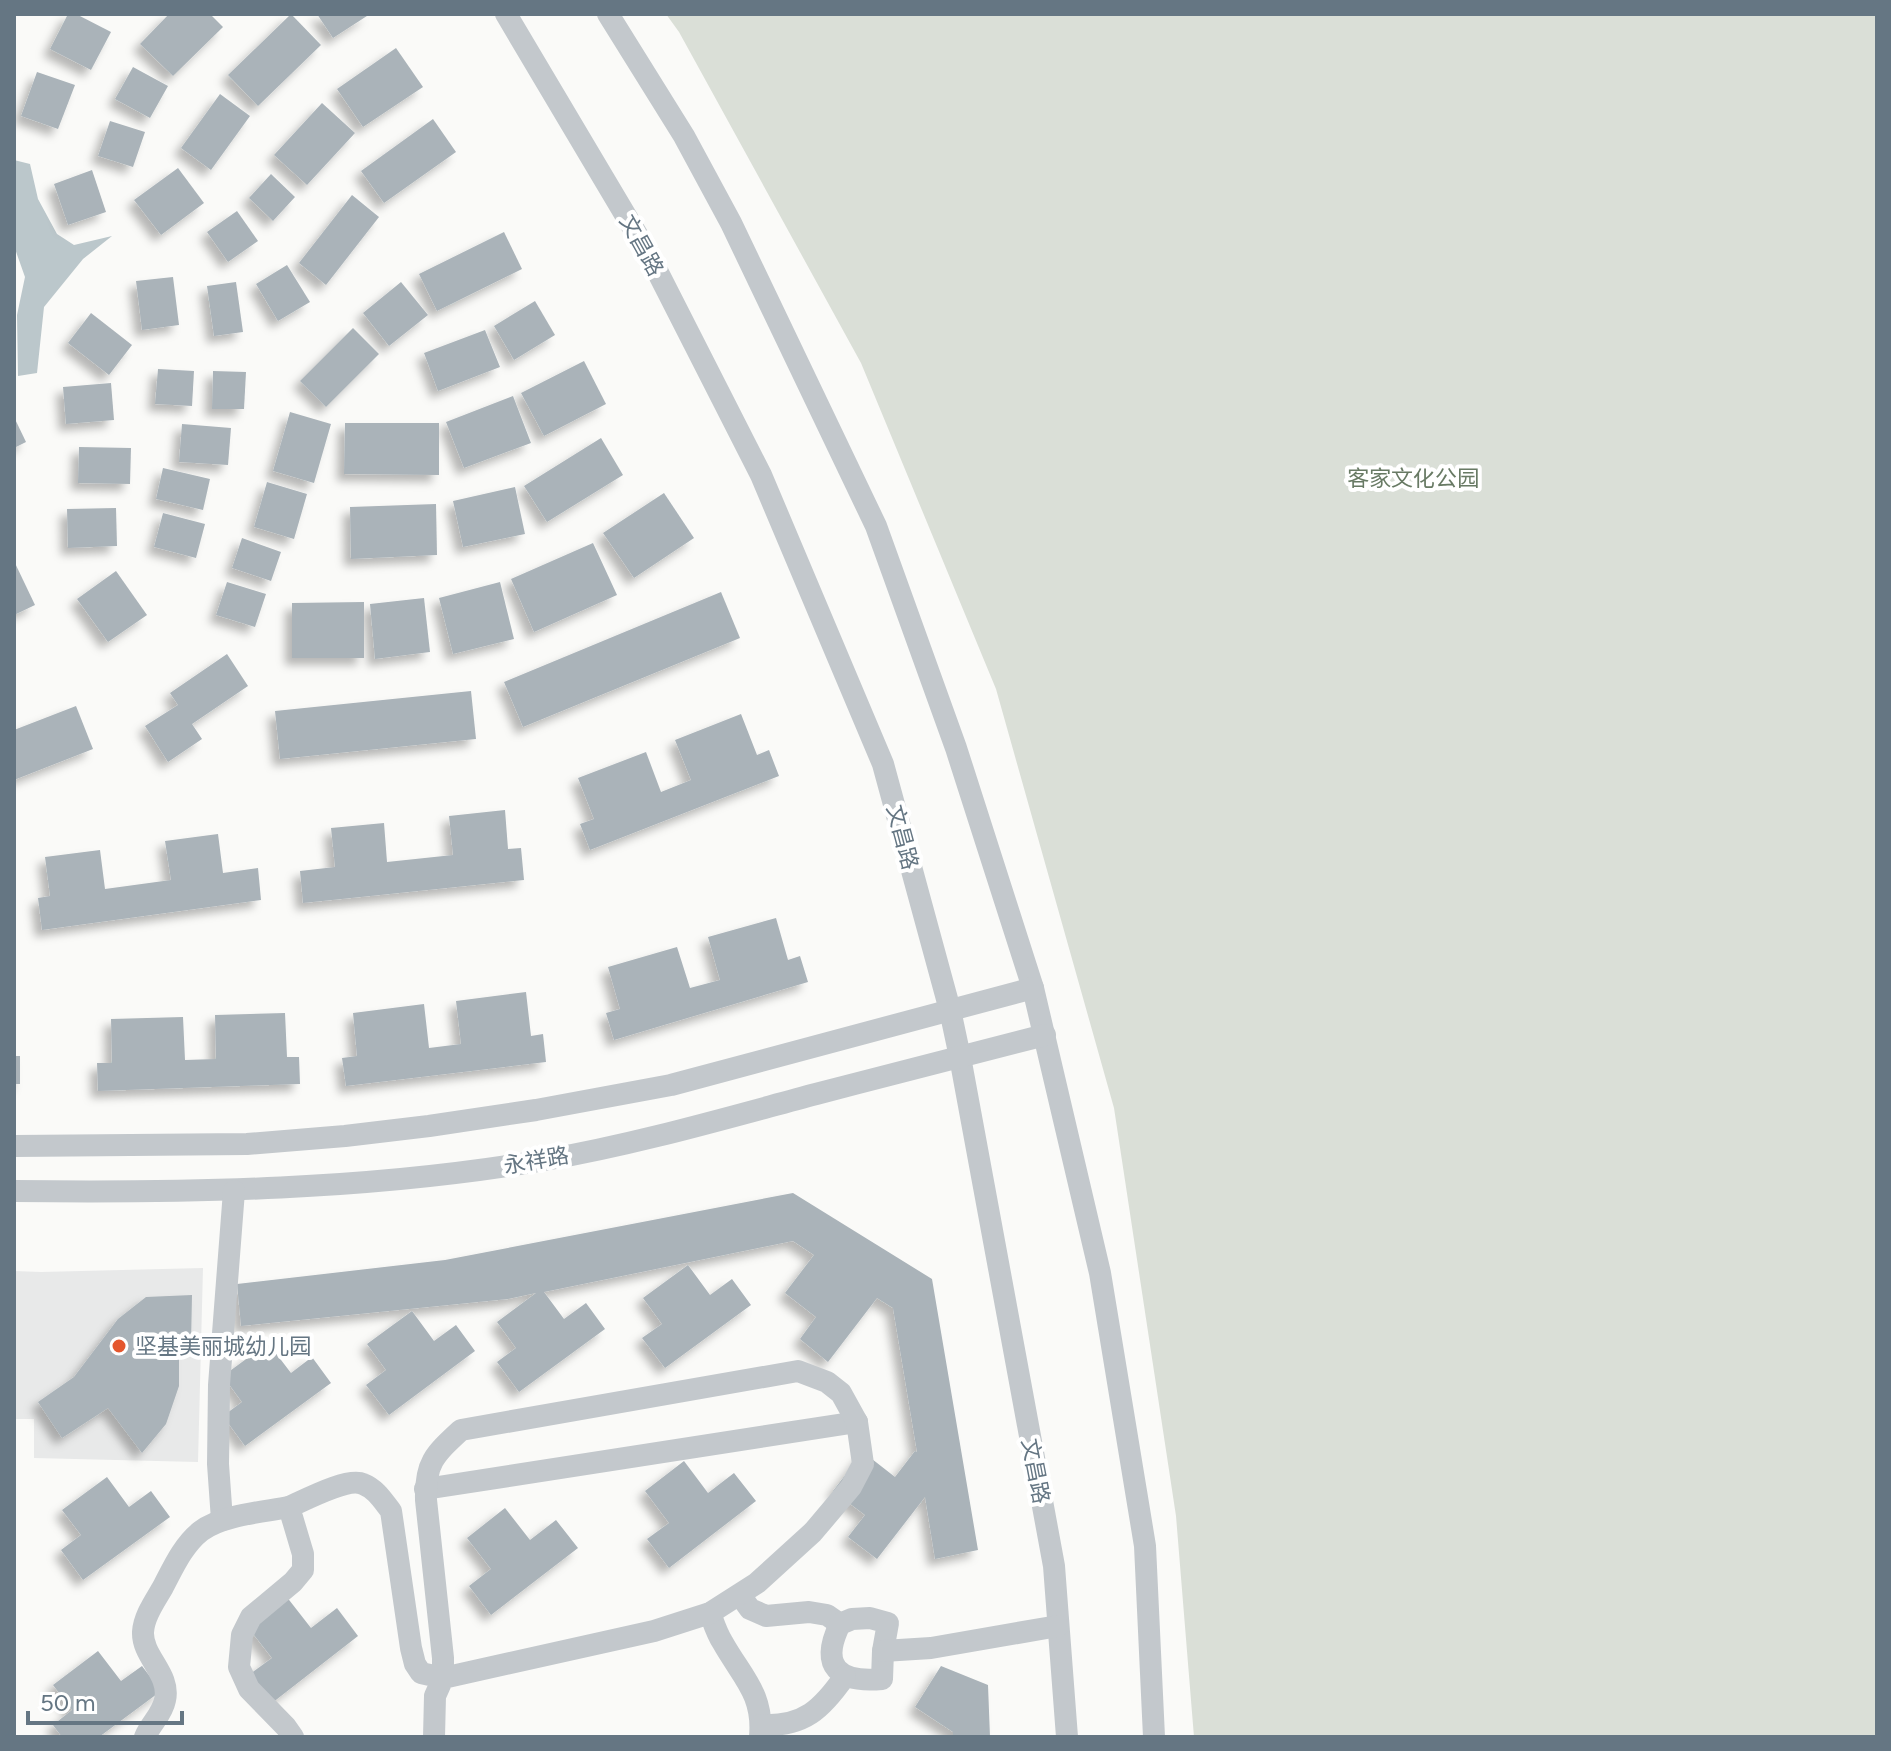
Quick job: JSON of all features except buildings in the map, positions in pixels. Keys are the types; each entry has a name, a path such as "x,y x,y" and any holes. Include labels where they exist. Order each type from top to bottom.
{"street":[{"name":"文昌路","path":"506,14 648,253 761,475 883,764 960,1057 1054,1566 1067,1737"},
{"path":"608,14 684,136 731,223 876,526 956,748 1033,988 1100,1273 1145,1546 1154,1737"},
{"path":"14,1146 247,1144 345,1136 536,1110 671,1085 1033,988"},
{"name":"永祥路","path":"14,1191 234,1191 354,1184 546,1160 682,1131 1045,1035"},
{"path":"222,1520 218,1464 219,1385 234,1191"},
{"path":"145,1737 160,1716 166,1696 163,1677 145,1647 143,1630 148,1613 185,1548 201,1531 222,1520 289,1507 344,1483 360,1482 378,1494 391,1511 415,1664 421,1673 443,1678 654,1631 710,1613 757,1583 813,1532 851,1487 863,1464 857,1422 841,1393 827,1382 798,1371 783,1372 461,1430 431,1461 425,1476 443,1658 443,1678 435,1696 434,1737"},
{"path":"425,1489 857,1422"},
{"path":"289,1507 303,1554 303,1570 251,1617 242,1635 239,1667 249,1689 293,1737"},
{"path":"740,1595 750,1609 766,1616 809,1612 827,1615 840,1624"},
{"path":"710,1613 724,1647 754,1690 761,1731 795,1723 814,1712 845,1676"},
{"path":"870,1618 888,1623 883,1651 882,1679 865,1680 845,1676 837,1669 830,1652 840,1624 852,1619 870,1618"},
{"path":"883,1651 931,1648 1058,1626"}],"shaded area":[{"path":"14,160 30,164 38,199 57,234 74,245 112,236 83,259 44,307 37,373 18,376 17,315 25,277 14,246"},
{"name":"坚基美丽城幼儿园","path":"203,1268 198,1462 34,1458 34,1419 14,1419 14,1271"}],"green space":[{"name":"客家文化公园","path":"666,14 1877,14 1877,1737 1194,1737 1176,1516 1114,1108 996,689 861,363 679,32"}],"place":[{"name":"坚基美丽城幼儿园","path":"119,1346"}]}
